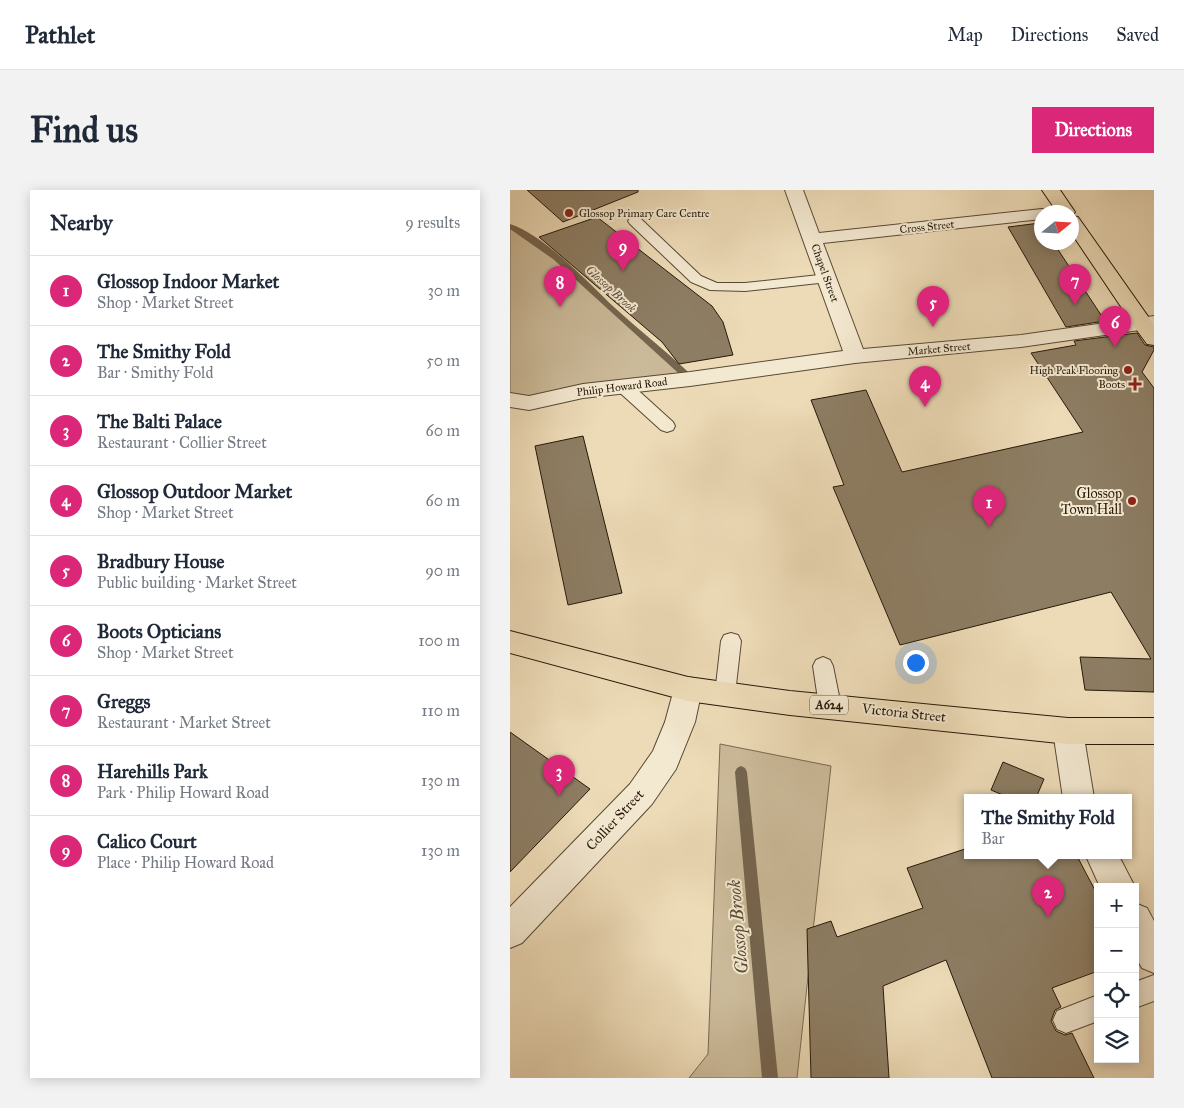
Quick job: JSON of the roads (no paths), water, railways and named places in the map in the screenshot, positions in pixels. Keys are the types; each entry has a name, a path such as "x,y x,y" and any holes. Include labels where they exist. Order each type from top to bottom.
{"main road":[{"path":"1051,190 1061,205"},
{"path":"1079,231 1150,329"},
{"name":"Victoria Street","path":"510,642 688,689 790,703 1068,730 1154,731"}],"street":[{"name":"Chapel Street","path":"794,190 828,278 855,356"},
{"name":"Cross Street","path":"813,239 1034,215"},
{"name":"Market Street","path":"735,372 855,356 1150,329"},
{"name":"Philip Howard Road","path":"510,400 529,403 583,391 735,372"},
{"name":"Collier Street","path":"510,931 641,794 665,758 680,722 688,689"},
{"path":"1068,730 1078,794"},
{"path":"1104,859 1116,883"},
{"path":"1139,928 1154,956"}],"lane":[{"path":"635,221 696,279 715,288 745,287 828,278"},
{"path":"624,387 667,426"},
{"path":"725,694 731,642"},
{"path":"823,666 830,706"},
{"path":"1139,994 1154,988"},
{"path":"1066,1020 1094,1010"}],"waterway":[{"name":"Glossop Brook","path":"510,226 556,257 624,321 690,379"},
{"name":"Glossop Brook","path":"741,772 770,1078"}],"place":[{"name":"Glossop Primary Care Centre","path":"569,213"},
{"name":"Calico Court","path":"623,271"},
{"name":"Greggs","path":"1075,305"},
{"name":"Harehills Park","path":"560,307"},
{"name":"Bradbury House","path":"933,327"},
{"name":"Boots Opticians","path":"1115,347"},
{"name":"High Peak Flooring","path":"1128,370"},
{"name":"Boots","path":"1135,384"},
{"name":"Glossop Outdoor Market","path":"925,407"},
{"name":"Glossop Town Hall","path":"1132,501"},
{"name":"Glossop Indoor Market","path":"989,527"},
{"name":"The Balti Palace","path":"559,796"},
{"name":"The Smithy Fold","path":"1048,917"}]}
